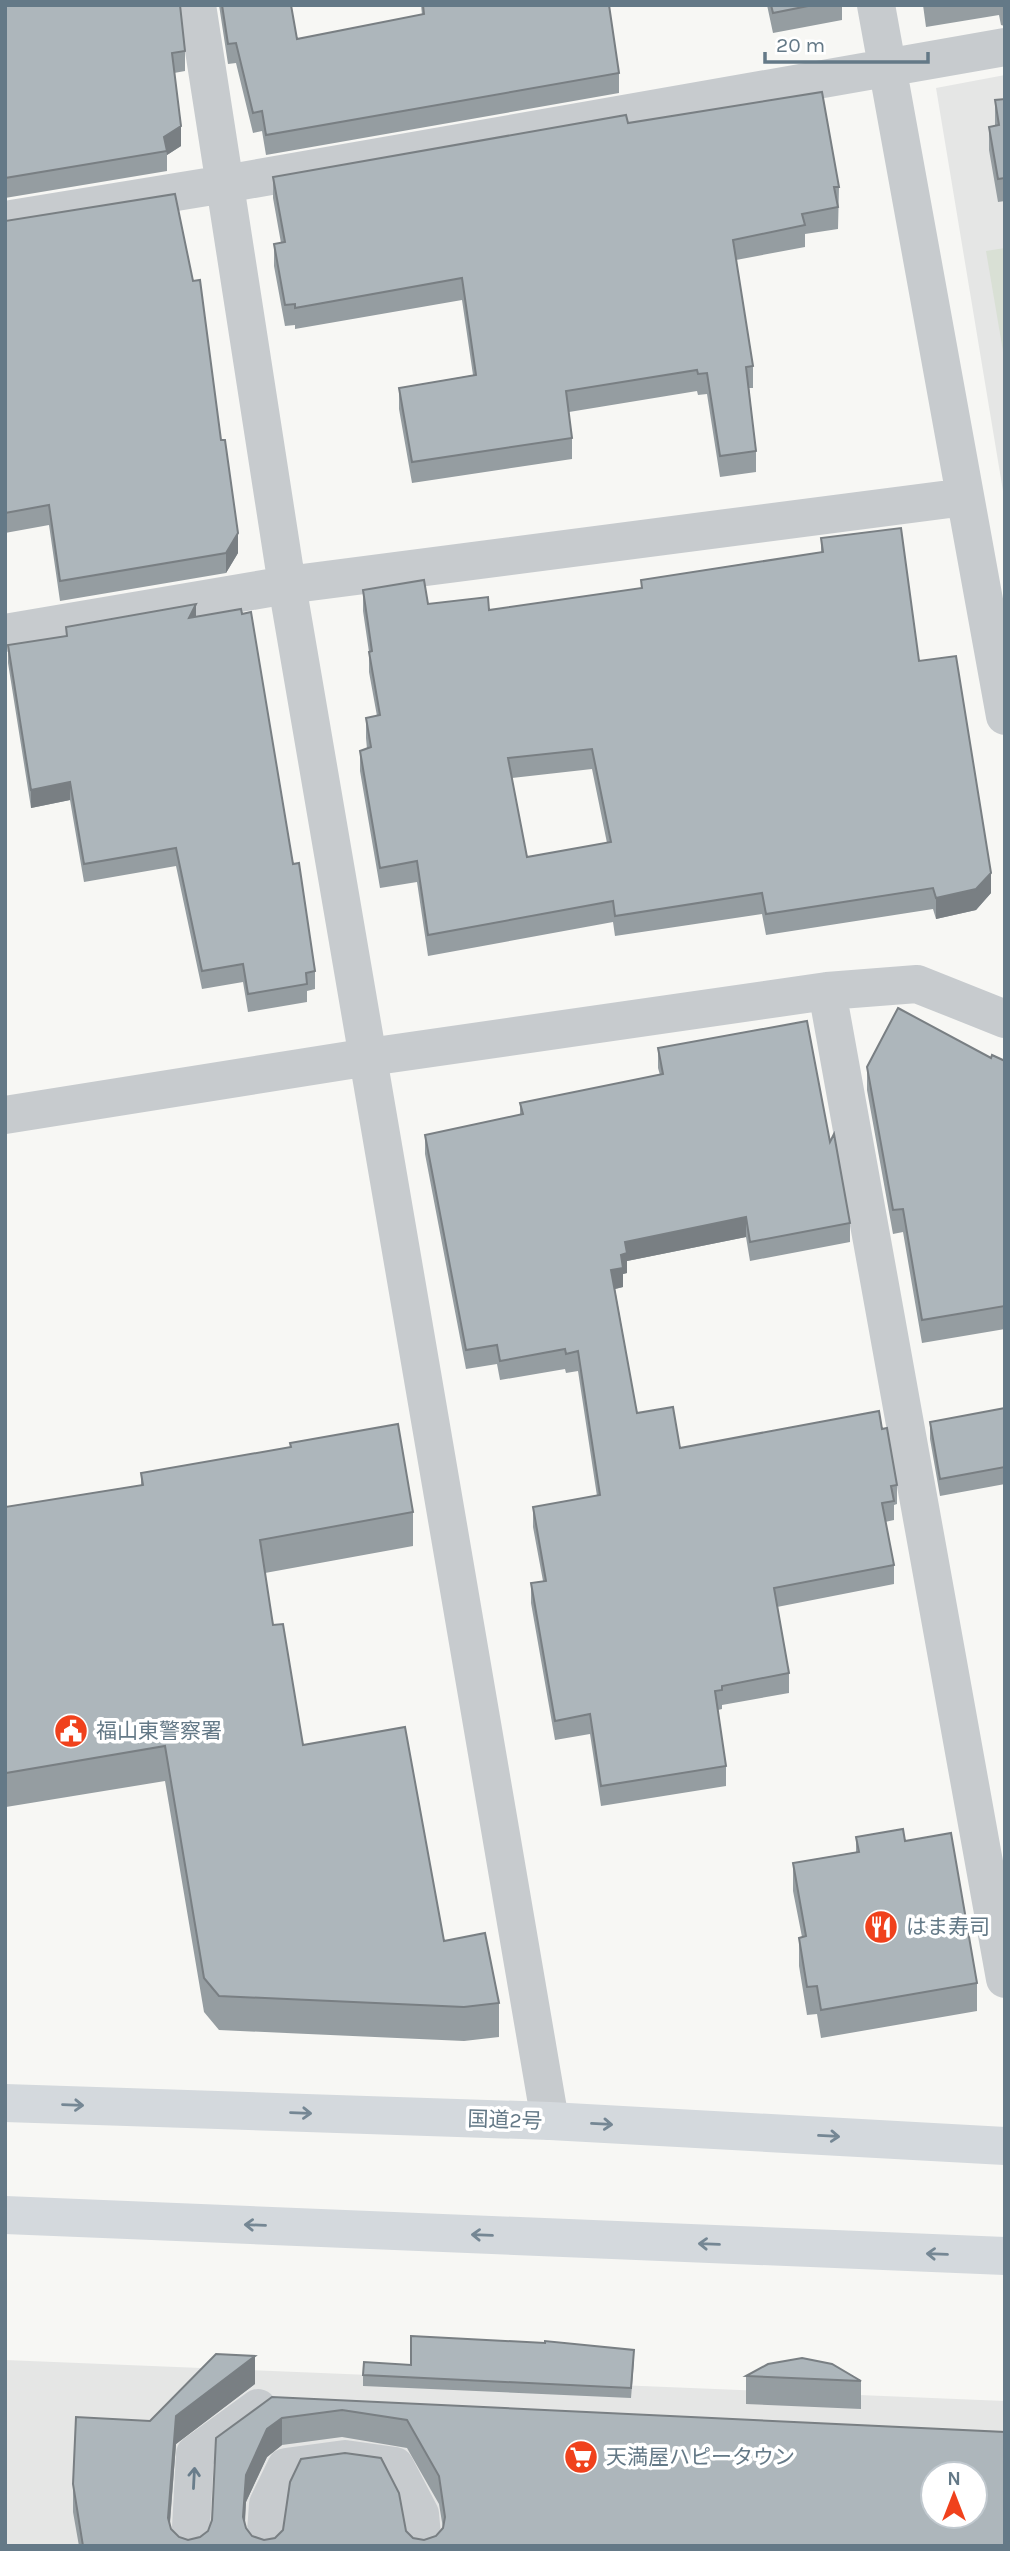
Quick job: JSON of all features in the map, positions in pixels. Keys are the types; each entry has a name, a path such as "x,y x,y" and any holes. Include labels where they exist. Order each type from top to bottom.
{"highway":[{"name":"国道2号","path":"5,2103 550,2121 1005,2146"},
{"path":"5,2215 1005,2256"}],"street":[{"path":"197,5 287,585 550,2121"},
{"path":"876,5 885,69 1005,716"},
{"path":"5,220 1005,47"},
{"path":"5,633 287,585 965,497"},
{"path":"5,1115 369,1057 827,991 917,984 1005,1019"},
{"path":"827,991 1005,1979"},
{"path":"190,2546 195,2454 265,2403 293,2404"},
{"path":"265,2546 268,2504 286,2467 345,2459 395,2466 420,2514 423,2546"}],"shaded area":[{"path":"1005,75 1005,503 936,88"},
{"path":"1005,248 1005,363 986,251"},
{"name":"天満屋ハピータウン","path":"5,2360 1005,2401 1005,2546 5,2546"}],"building":[{"path":"5,5 180,5 185,51 172,53 181,126 164,137 167,151 5,178"},
{"path":"222,5 291,5 297,39 424,14 423,5 609,5 619,73 266,135 262,111 253,113 236,43 228,44"},
{"path":"771,5 813,5 773,13"},
{"path":"822,92 839,187 834,187 838,207 802,214 805,225 733,240 753,366 746,367 756,451 720,456 707,373 698,374 697,370 566,391 572,438 412,462 399,388 476,375 462,278 295,308 295,304 285,305 274,244 285,242 273,177 626,115 628,123"},
{"path":"1005,99 1005,178 998,179 989,127 999,125 995,100"},
{"path":"175,194 193,281 200,280 221,440 225,440 238,533 226,553 60,581 49,505 5,513 5,221"},
{"path":"901,528 919,661 956,656 991,873 976,889 936,898 933,888 766,914 762,893 615,916 613,901 428,935 417,861 380,868 360,751 371,747 366,718 380,715 369,652 372,651 363,590 424,580 428,604 488,597 489,610 642,588 641,580 823,552 821,538","holes":["592,749 611,842 527,857 508,758"]},
{"path":"196,604 189,618 241,609 242,614 251,612 293,864 299,863 315,971 306,973 307,984 248,994 243,964 202,971 176,848 84,864 70,782 31,790 8,645 67,636 66,627"},
{"path":"898,1008 991,1058 992,1055 1005,1061 1005,1306 922,1320 903,1209 893,1210 867,1067"},
{"path":"807,1021 830,1142 834,1134 850,1223 750,1242 746,1217 625,1242 627,1253 621,1255 623,1268 611,1270 637,1413 673,1407 680,1448 879,1411 882,1429 887,1428 897,1485 891,1486 894,1501 882,1503 894,1565 774,1588 789,1673 722,1686 722,1690 715,1691 726,1766 601,1786 590,1714 555,1721 531,1583 546,1581 533,1507 600,1495 578,1351 566,1354 565,1349 500,1361 497,1345 466,1350 425,1135 523,1114 520,1103 663,1074 658,1048"},
{"path":"1005,1408 1005,1467 940,1479 930,1422"},
{"path":"398,1424 413,1512 260,1540 273,1625 283,1624 303,1745 405,1727 444,1941 485,1933 499,2003 464,2007 219,1996 204,1978 165,1746 6,1773 5,1507 143,1485 141,1473 291,1447 290,1443"},
{"name":"はま寿司","path":"903,1829 905,1841 951,1833 977,1983 821,2010 817,1986 807,1987 799,1938 806,1936 793,1863 859,1852 856,1837"},
{"path":"411,2336 545,2341 634,2350 631,2388 363,2375 364,2362 411,2365"},
{"name":"天満屋ハピータウン","path":"216,2354 255,2356 176,2416 168,2518 171,2529 179,2537 188,2540 200,2537 208,2531 212,2520 216,2438 272,2397 1005,2432 1005,2546 83,2546 73,2484 76,2417 150,2421","holes":["342,2410 407,2420 439,2476 445,2517 443,2528 436,2536 424,2540 413,2538 406,2531 399,2493 381,2458 345,2453 301,2459 290,2482 283,2530 275,2538 264,2540 252,2536 246,2528 243,2517 246,2475 267,2429 282,2418"]},
{"path":"802,2358 832,2364 861,2381 746,2376 768,2364"}],"place":[{"name":"福山東警察署","path":"71,1731"},
{"name":"はま寿司","path":"881,1927"},
{"name":"天満屋ハピータウン","path":"581,2457"}]}
